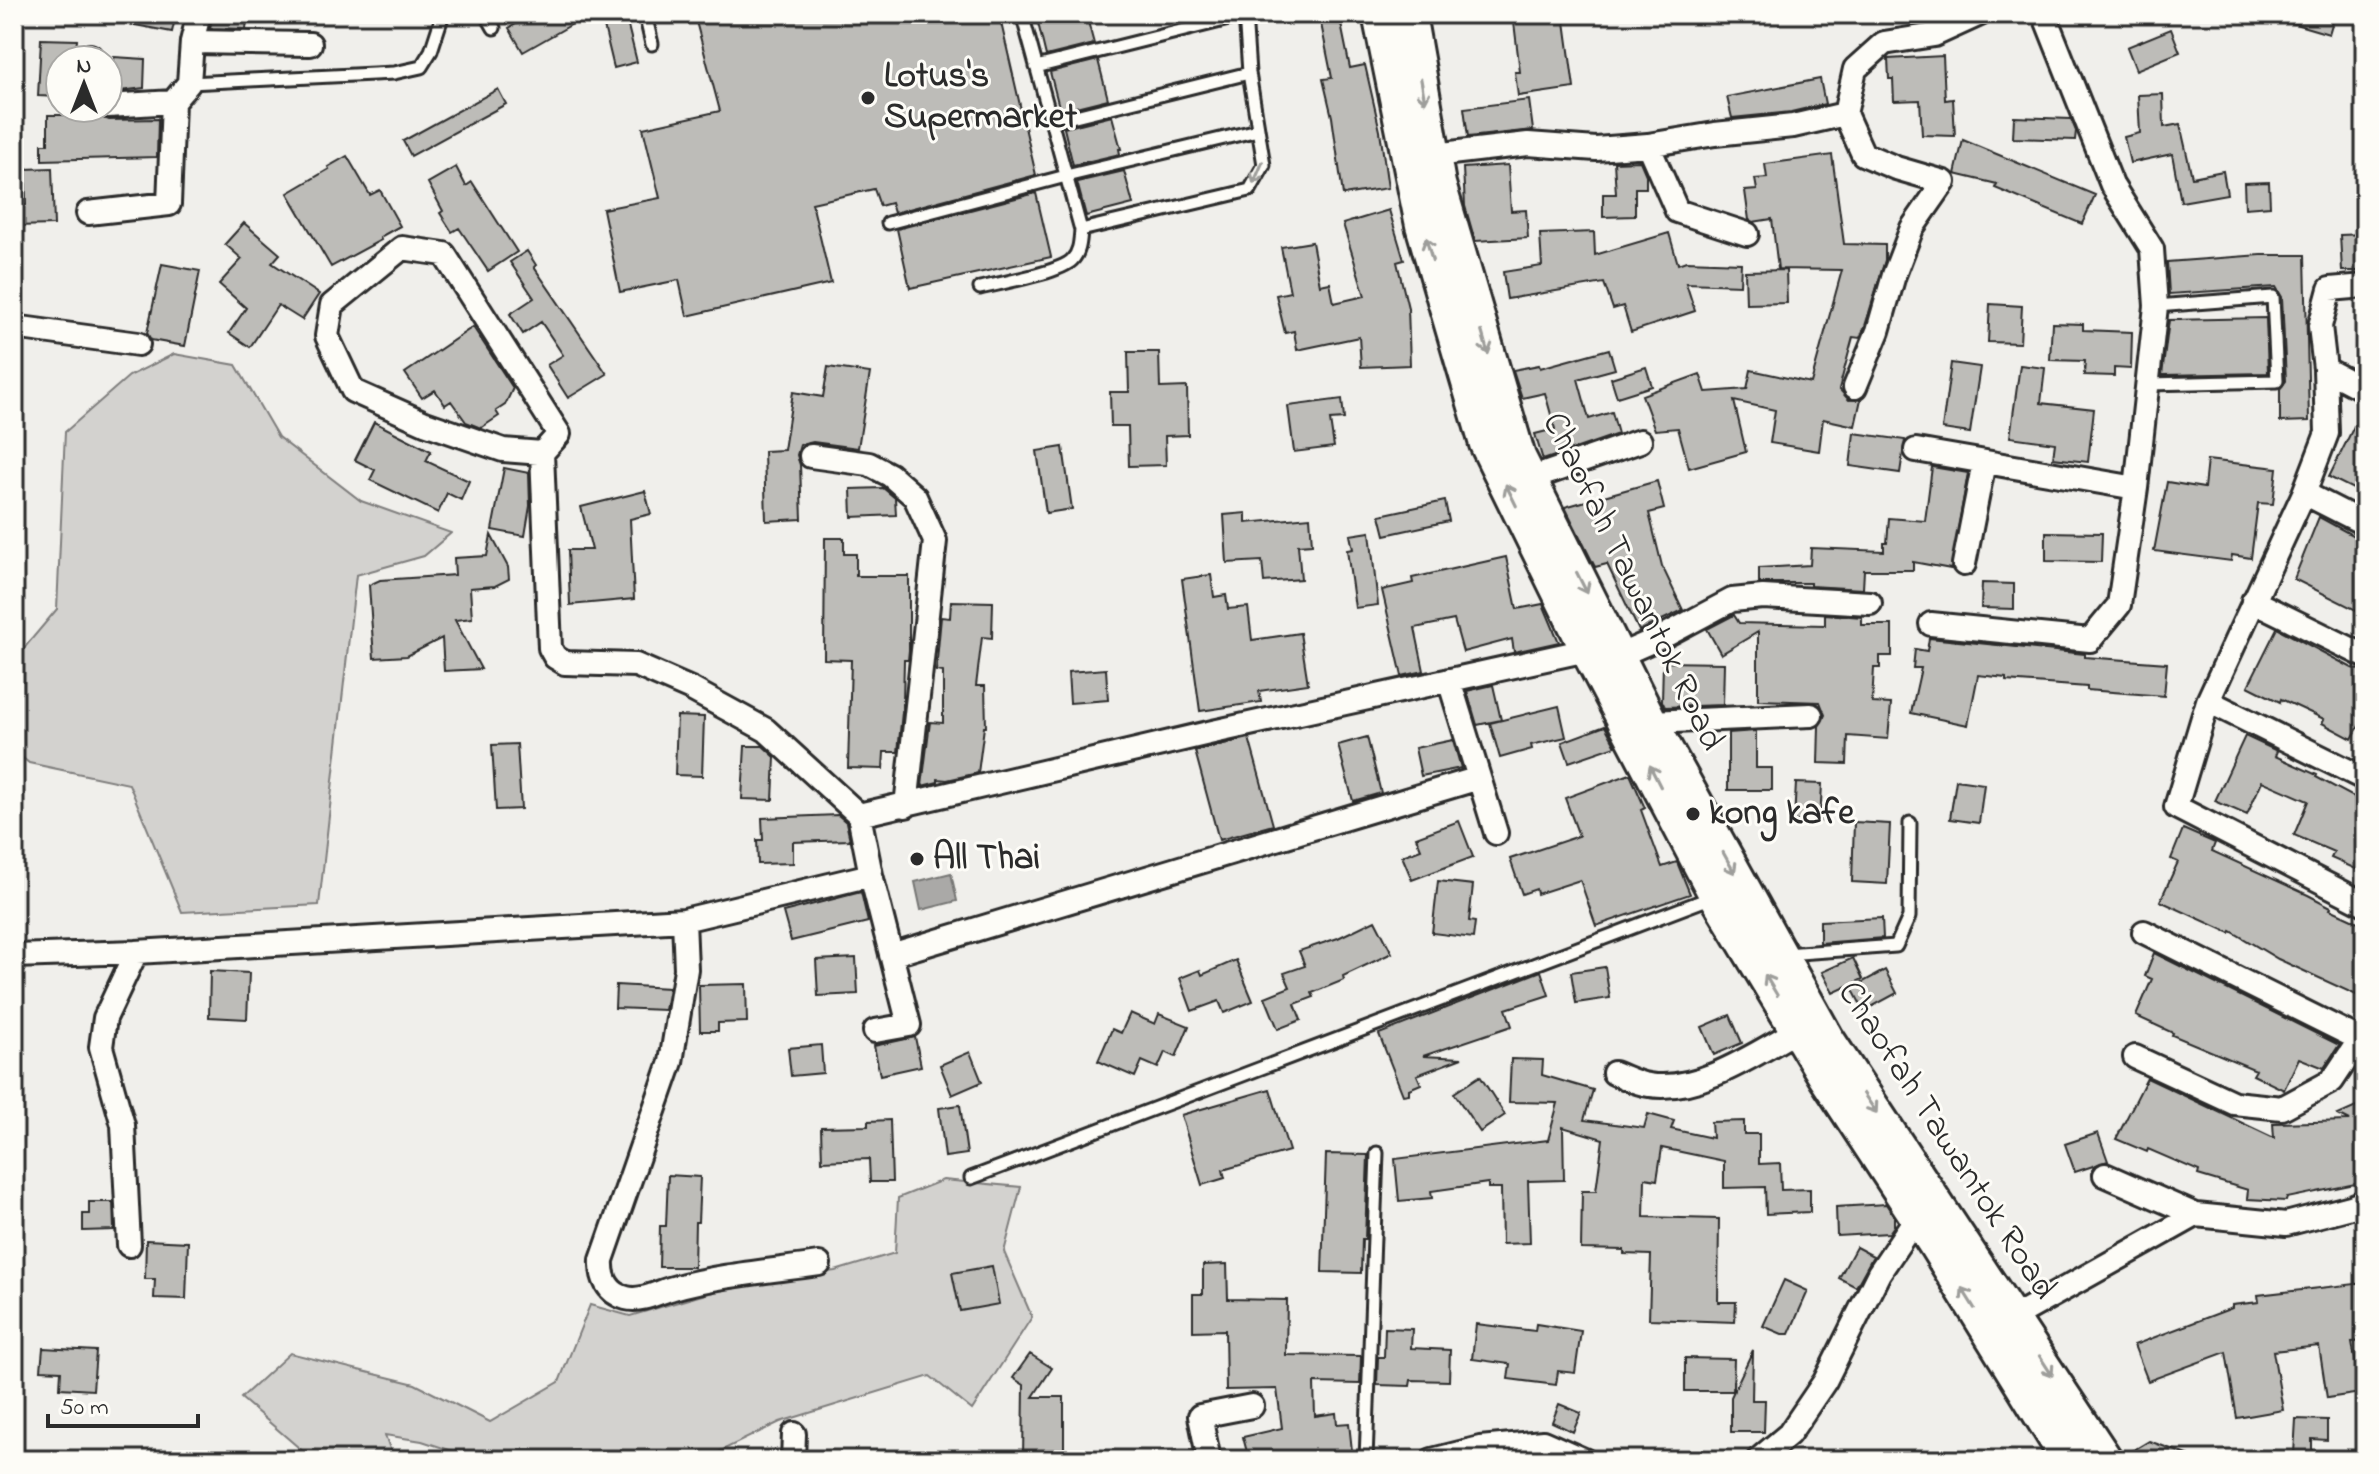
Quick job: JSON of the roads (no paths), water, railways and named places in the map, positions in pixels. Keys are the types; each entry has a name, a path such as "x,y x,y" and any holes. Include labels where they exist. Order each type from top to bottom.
{"main road":[{"name":"Chaofah Tawantok Road","path":"1379,14 1422,225 1486,444 1602,653 1651,722 1827,1038 2106,1460"},
{"name":"Chaofah Tawantok Road","path":"1409,14 1439,184 1519,457 1602,653 1716,896 1825,1077 2068,1460"}],"street":[{"path":"88,213 169,204 173,102 189,83 192,42 199,14"},
{"path":"1855,387 1878,331 1912,228 1944,182 1896,168 1863,154 1845,114 1855,69 1884,43 1934,35 1980,14"},
{"path":"1931,624 2090,640 2119,605 2149,384 2156,306 2152,249 2112,185 2044,14"},
{"path":"192,42 310,44"},
{"path":"124,105 173,102"},
{"path":"1434,155 1528,144 1596,149 1648,145 1793,126 1845,114"},
{"path":"1648,145 1677,211 1747,234"},
{"path":"542,453 503,450 425,423 353,391 327,336 332,305 402,248 444,254 559,434 542,453 550,648 555,657 565,663 636,665 691,689 766,730 859,815 909,1025 875,1031"},
{"path":"2365,286 2330,289 2320,326 2327,433 2304,493 2208,701 2176,807 2365,904"},
{"path":"14,327 138,344"},
{"path":"2325,369 2365,390"},
{"path":"1530,479 1640,441"},
{"path":"1916,450 2136,488"},
{"path":"811,456 869,464 890,475 915,497 935,541 906,806"},
{"path":"1964,564 1984,462"},
{"path":"2304,493 2365,524"},
{"path":"859,815 1449,680 1602,653 1668,634 1732,600 1763,597 1870,603"},
{"path":"2253,601 2365,656"},
{"path":"1449,680 1496,833"},
{"path":"2208,701 2365,779"},
{"path":"1651,722 1811,715"},
{"path":"891,955 1479,778"},
{"path":"14,956 136,952 684,920 871,875"},
{"path":"684,920 686,969 671,1062 602,1260 601,1274 608,1287 629,1299 693,1283 819,1264"},
{"path":"2135,1057 2234,1103 2282,1108 2332,1081 2362,1041 2144,932"},
{"path":"129,1245 123,1125 101,1047 105,1018 136,952"},
{"path":"1614,1073 1650,1085 1679,1084 1716,1075 1798,1030"},
{"path":"2105,1175 2196,1215 2286,1224 2365,1201"},
{"path":"2014,1317 2196,1215"},
{"path":"1758,1460 1789,1434 1825,1381 1879,1273 1916,1218"},
{"path":"1209,1460 1200,1416 1252,1406"},
{"path":"793,1460 794,1434"},
{"path":"1432,1460 1480,1448 1543,1442 1584,1460"}],"lane":[{"path":"189,83 394,73 421,67 431,51 443,14"},
{"path":"486,14 494,28"},
{"path":"645,14 652,44"},
{"path":"980,288 1064,267 1078,251 1081,230 1022,14"},
{"path":"1036,67 1245,14 1249,73 1264,165 1250,190 1081,230"},
{"path":"1051,122 1249,73"},
{"path":"888,223 1258,130"},
{"path":"2149,384 2277,381 2273,297 2156,306"},
{"path":"1780,955 1896,946 1909,917 1910,823"},
{"path":"971,1178 1716,896"},
{"path":"1366,1460 1377,1153"}],"place":[{"name":"Lotus's Supermarket","path":"868,98"},
{"name":"kong kafe","path":"1693,814"},
{"name":"All Thai","path":"917,859"}]}
